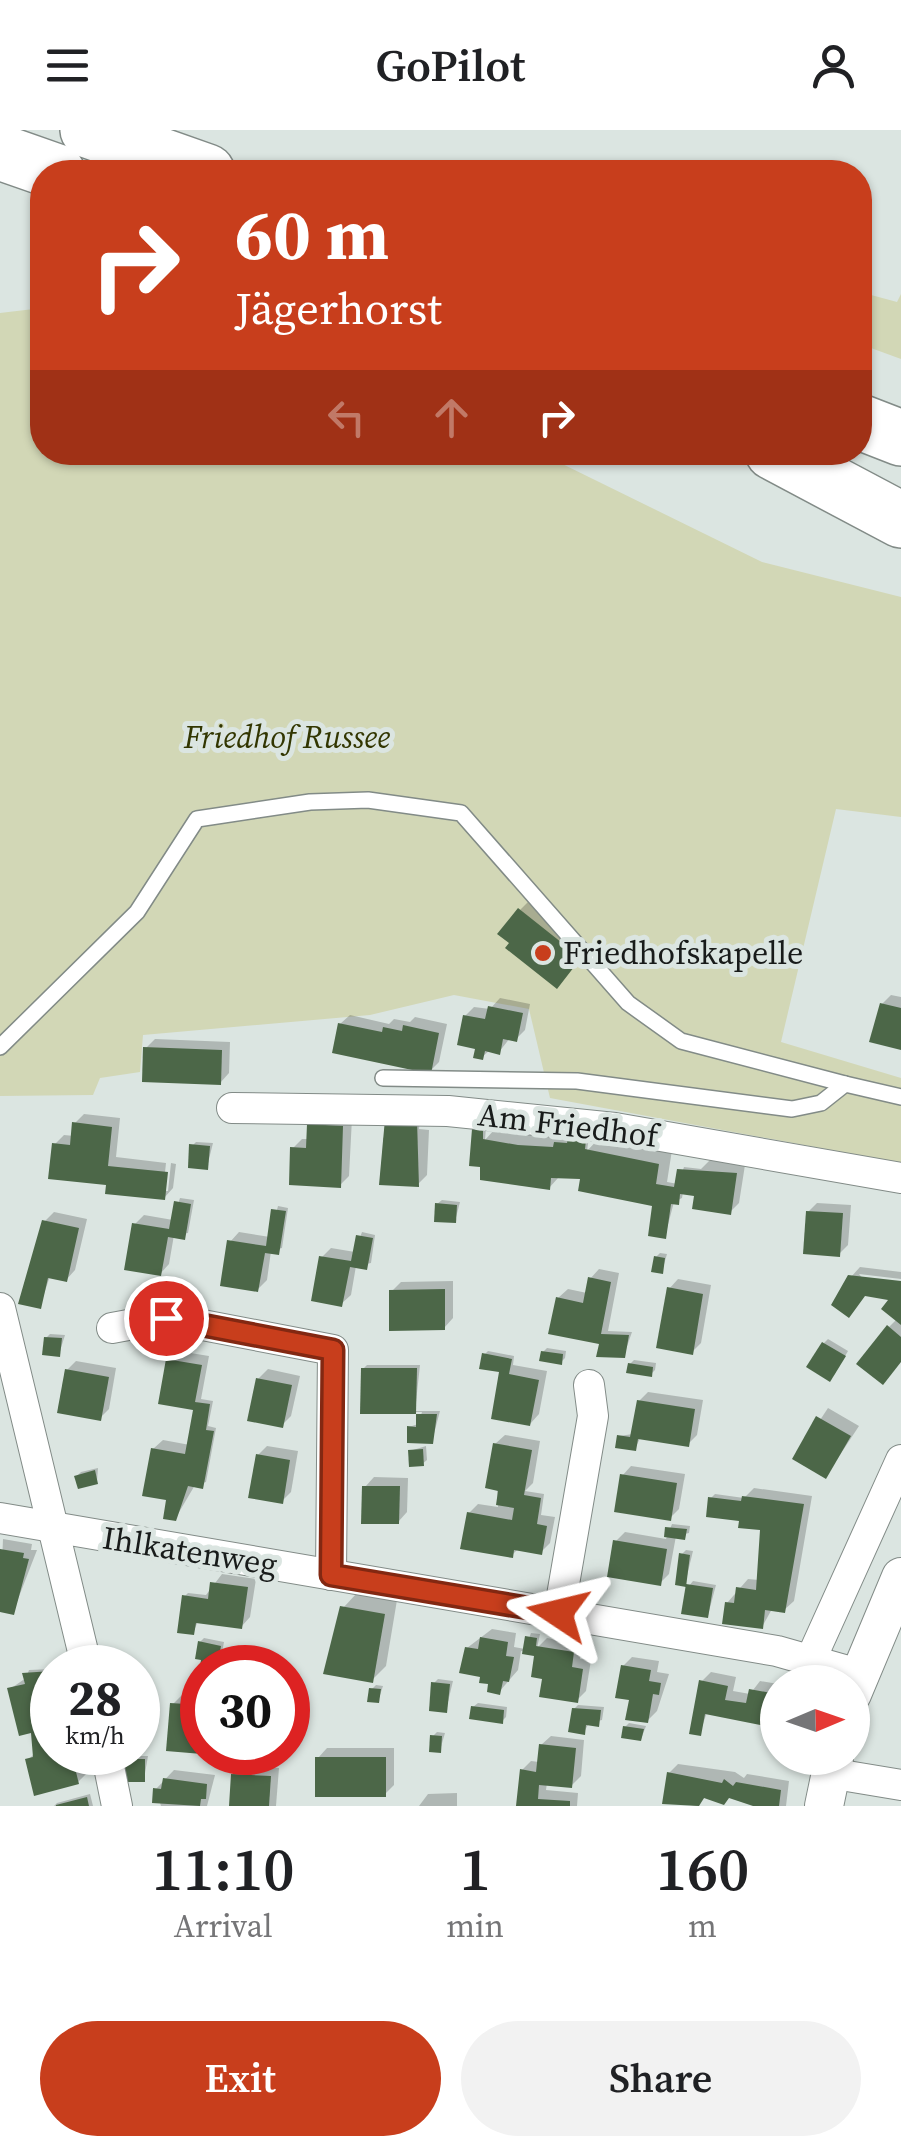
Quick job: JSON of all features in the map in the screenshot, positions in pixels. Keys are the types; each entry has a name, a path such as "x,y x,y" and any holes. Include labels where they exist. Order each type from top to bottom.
{"highway":[{"path":"88,130 173,160"},
{"path":"0,152 30,162"},
{"path":"872,392 901,398"},
{"path":"872,427 901,438"},
{"path":"797,465 901,520"},
{"path":"827,465 901,496"}],"street":[{"name":"Am Friedhof","path":"232,1108 448,1111 615,1128 901,1178"},
{"path":"0,1308 81,1645"},
{"path":"112,1328 166,1318 333,1350 331,1575"},
{"path":"558,1613 593,1416 589,1385"},
{"path":"811,1659 901,1460"},
{"name":"Ihlkatenweg","path":"0,1518 558,1613 811,1659 822,1665"},
{"path":"864,1665 901,1577"},
{"path":"111,1775 118,1806"},
{"path":"829,1779 901,1785"}],"lane":[{"path":"0,1047 137,912 196,820 310,802 368,800 462,813 628,1004 681,1042 901,1097"},
{"path":"383,1078 578,1082 792,1109 821,1103 845,1084"}],"green space":[{"path":"901,294 901,359 872,348 872,295 897,302"},
{"name":"Friedhof Russee","path":"30,309 30,465 564,465 762,562 901,597 901,817 836,809 781,1042 901,1078 901,1163 550,1098 529,1009 454,995 370,1015 143,1035 140,1072 100,1078 93,1095 0,1096 0,313"}],"building":[{"name":"Friedhofskapelle","path":"518,908 581,958 557,989 505,948 509,943 497,934"},
{"path":"880,1003 901,1008 901,1050 869,1042"},
{"path":"488,1006 523,1013 517,1042 503,1039 500,1055 485,1051 483,1060 473,1058 475,1049 457,1045 463,1015 485,1019"},
{"path":"338,1023 382,1032 383,1027 402,1031 403,1025 439,1033 431,1074 332,1053"},
{"path":"143,1047 222,1050 221,1085 142,1082"},
{"path":"385,1119 417,1120 419,1187 379,1185"},
{"path":"72,1122 112,1127 108,1166 168,1172 165,1200 105,1194 106,1185 48,1179 52,1143 70,1145"},
{"path":"307,1124 343,1126 341,1188 289,1185 290,1147 306,1148"},
{"path":"472,1129 483,1130 483,1139 518,1145 553,1147 554,1142 567,1143 568,1139 586,1140 585,1149 659,1164 656,1184 674,1187 677,1169 737,1173 731,1215 692,1209 694,1196 680,1194 679,1205 671,1204 666,1239 648,1236 652,1206 578,1191 580,1179 551,1178 550,1190 480,1180 480,1167 469,1166"},
{"path":"189,1144 210,1146 208,1170 188,1168"},
{"path":"174,1201 191,1204 185,1240 168,1237 161,1276 124,1270 132,1223 169,1229"},
{"path":"435,1203 457,1205 456,1223 434,1222"},
{"path":"271,1209 286,1211 279,1255 265,1253 258,1292 220,1286 227,1240 266,1246"},
{"path":"806,1211 843,1213 840,1257 803,1254"},
{"path":"42,1220 79,1228 67,1282 48,1278 41,1309 18,1304"},
{"path":"356,1235 373,1238 367,1270 350,1267 342,1307 311,1301 319,1256 351,1261"},
{"path":"654,1256 665,1258 663,1274 651,1272"},
{"path":"848,1275 901,1281 901,1325 881,1309 888,1300 865,1296 849,1318 831,1305"},
{"path":"588,1277 611,1282 601,1334 629,1335 625,1358 596,1357 599,1344 548,1334 556,1297 583,1303"},
{"path":"667,1287 703,1294 693,1355 656,1348"},
{"path":"445,1289 445,1330 389,1331 389,1290"},
{"path":"887,1325 901,1337 901,1362 883,1385 856,1364"},
{"path":"44,1337 62,1338 60,1357 42,1355"},
{"path":"822,1342 846,1356 830,1382 806,1367"},
{"path":"541,1351 563,1354 562,1365 539,1361"},
{"path":"482,1353 512,1359 509,1374 539,1380 530,1426 491,1419 499,1372 479,1369"},
{"path":"166,1359 202,1365 195,1402 210,1404 206,1430 214,1431 203,1489 188,1486 176,1521 163,1519 166,1500 142,1496 151,1448 185,1454 193,1410 158,1404"},
{"path":"628,1363 653,1367 652,1377 626,1373"},
{"path":"361,1368 417,1368 416,1414 360,1414"},
{"path":"65,1369 109,1377 101,1421 57,1413"},
{"path":"256,1378 292,1385 283,1428 247,1421"},
{"path":"637,1400 695,1409 689,1447 638,1439 636,1451 615,1448 617,1435 630,1437"},
{"path":"416,1414 437,1414 433,1444 407,1443 407,1426 416,1427"},
{"path":"816,1416 851,1436 826,1479 792,1459"},
{"path":"493,1443 532,1450 524,1495 541,1498 537,1524 547,1526 542,1555 514,1550 513,1558 460,1549 467,1512 512,1520 514,1508 496,1505 498,1491 485,1488"},
{"path":"423,1449 424,1466 409,1467 408,1450"},
{"path":"256,1454 290,1460 283,1504 248,1498"},
{"path":"95,1470 98,1484 78,1489 74,1476"},
{"path":"620,1474 677,1483 671,1521 614,1512"},
{"path":"362,1486 400,1486 399,1524 361,1524"},
{"path":"742,1496 804,1504 785,1613 765,1610 763,1629 722,1624 725,1602 734,1603 736,1587 756,1590 760,1530 738,1528 739,1521 706,1517 708,1497 741,1501"},
{"path":"665,1527 687,1529 685,1540 664,1537"},
{"path":"613,1540 667,1549 661,1586 607,1577"},
{"path":"0,1549 24,1553 23,1558 29,1559 14,1615 0,1612"},
{"path":"679,1553 690,1555 686,1587 675,1585"},
{"path":"210,1582 248,1587 242,1629 196,1623 194,1635 177,1633 182,1595 208,1599"},
{"path":"686,1584 713,1588 708,1618 681,1614"},
{"path":"340,1606 385,1614 373,1683 323,1674"},
{"path":"525,1636 537,1638 536,1646 574,1652 572,1667 583,1669 578,1703 539,1697 542,1679 531,1677 534,1656 522,1654"},
{"path":"480,1637 508,1642 506,1656 514,1657 509,1682 503,1681 500,1695 487,1692 488,1684 479,1683 480,1677 459,1673 465,1647 478,1649"},
{"path":"621,1665 651,1670 649,1681 661,1683 659,1695 653,1694 648,1723 625,1720 629,1700 615,1698"},
{"path":"30,1672 30,1733 19,1736 7,1688 25,1684 22,1673"},
{"path":"699,1680 728,1686 725,1700 746,1703 749,1689 760,1691 760,1725 705,1714 701,1736 689,1734"},
{"path":"431,1682 450,1684 447,1713 429,1711"},
{"path":"369,1688 381,1689 379,1703 367,1702"},
{"path":"170,1703 180,1704 180,1752 166,1751"},
{"path":"471,1706 504,1710 503,1724 469,1719"},
{"path":"572,1708 601,1710 599,1727 586,1725 585,1735 568,1732"},
{"path":"623,1726 644,1729 641,1741 621,1738"},
{"path":"430,1735 442,1736 441,1753 429,1752"},
{"path":"539,1744 576,1748 572,1788 539,1785 538,1799 570,1801 570,1806 516,1806 520,1769 536,1772"},
{"path":"315,1757 386,1757 386,1797 315,1797"},
{"path":"30,1758 30,1775 77,1775 79,1784 34,1796 25,1759"},
{"path":"667,1772 722,1783 724,1779 733,1786 736,1782 781,1790 779,1806 753,1806 729,1798 724,1805 704,1798 699,1806 662,1804"},
{"path":"124,1775 145,1775 145,1782 124,1782"},
{"path":"231,1775 271,1776 269,1806 229,1806"},
{"path":"163,1778 207,1784 206,1799 201,1799 200,1806 152,1803 153,1788 161,1789"},
{"path":"87,1797 89,1806 56,1806 56,1805"}],"place":[{"name":"Friedhofskapelle","path":"543,953"}],"route":[{"path":"166,1318 333,1350 331,1575 558,1613"}]}
